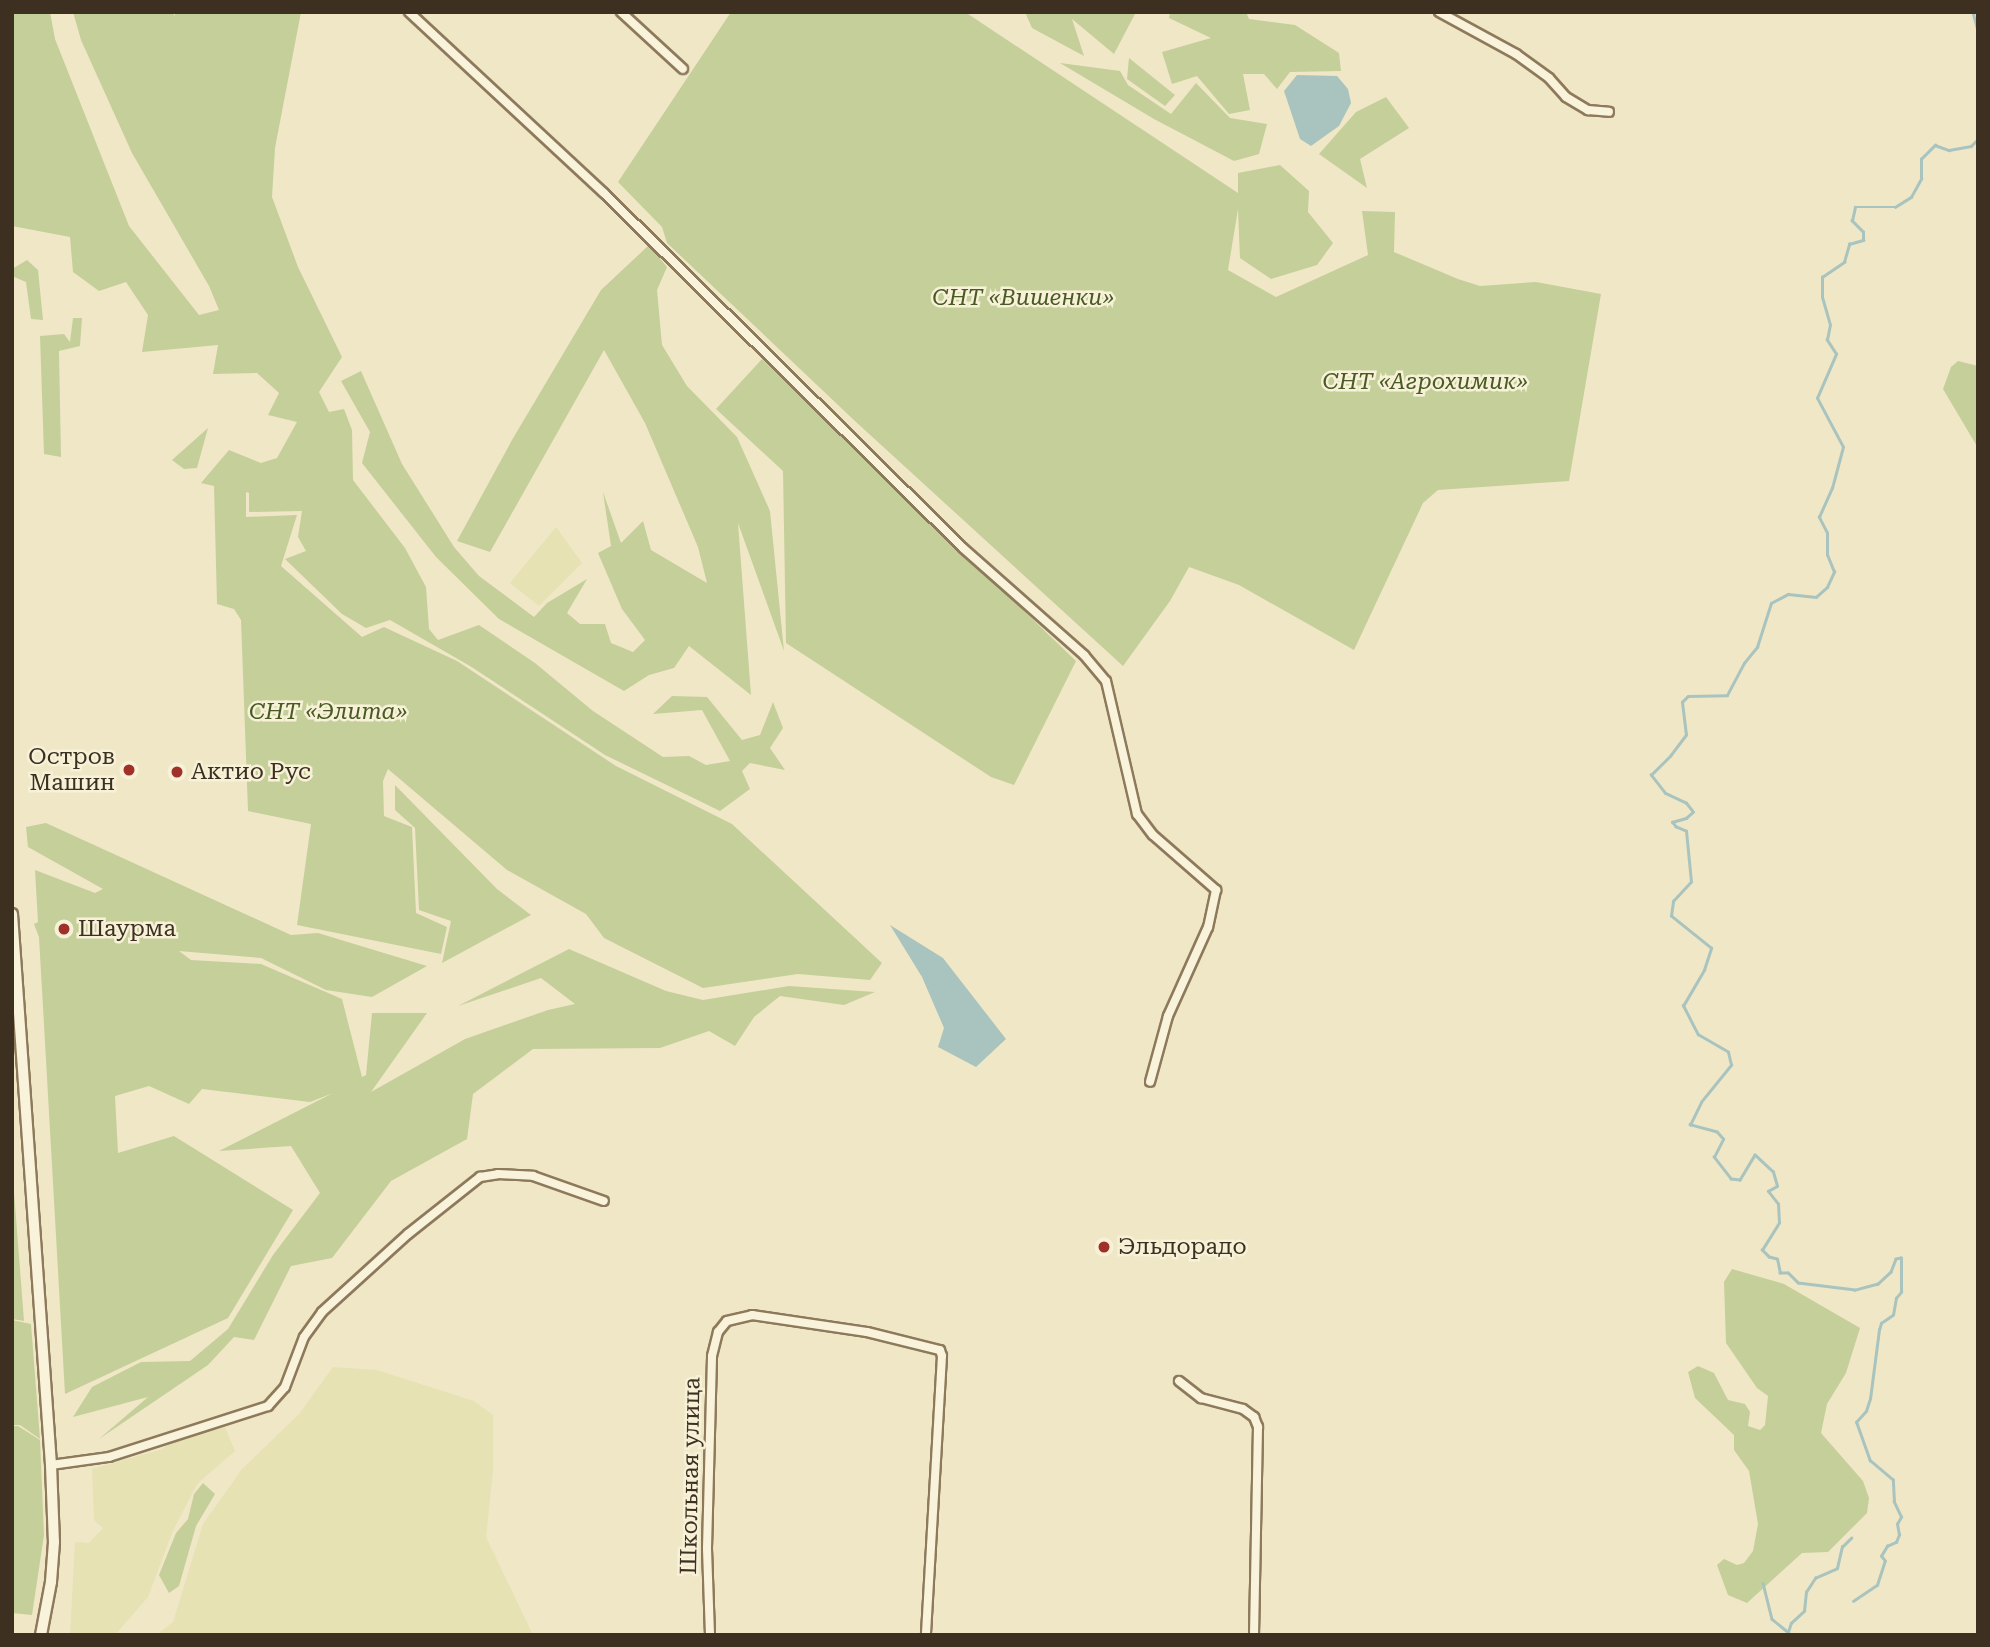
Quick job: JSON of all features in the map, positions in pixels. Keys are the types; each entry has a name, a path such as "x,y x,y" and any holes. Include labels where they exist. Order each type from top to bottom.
{"main road":[{"path":"12,914 51,1465 53,1556 41,1635"}],"street":[{"path":"409,12 604,193 963,548 1084,655 1106,681 1137,814 1153,835 1216,890 1208,927 1168,1016 1150,1082"},
{"path":"621,12 683,69"},
{"path":"1438,12 1517,54 1549,78 1566,97 1588,110 1609,112"},
{"path":"51,1465 108,1457 268,1406 285,1387 304,1337 313,1324 361,1277 454,1195 480,1177 498,1174 533,1177 604,1201"},
{"name":"Школьная улица","path":"710,1635 707,1548 712,1356 718,1332 727,1321 752,1315 867,1332 932,1346 942,1356 926,1635"},
{"path":"1179,1381 1201,1398 1243,1409 1254,1417 1258,1427 1254,1635"}],"shaded area":[{"path":"556,527 582,563 539,606 510,583"},
{"path":"333,1367 377,1370 474,1401 493,1415 493,1471 486,1537 533,1635 156,1635 173,1622 203,1524 242,1469 299,1414"},
{"path":"225,1427 235,1451 197,1484 172,1533 148,1597 115,1635 70,1635 75,1542 89,1543 103,1528 94,1520 92,1469 163,1449 170,1442"}],"green space":[{"name":"СНТ «Элита»","path":"12,12 50,12 55,39 129,226 199,315 219,310 209,286 132,153 81,40 73,12 172,12 175,16 175,12 301,12 275,148 272,197 298,267 342,357 319,392 329,412 344,409 352,430 353,480 405,548 426,587 429,629 438,640 479,625 535,663 593,711 663,757 689,756 706,765 730,761 702,710 653,714 672,696 707,697 742,740 760,735 773,702 783,728 770,748 785,770 750,763 742,771 750,789 720,811 605,755 470,666 390,620 366,628 342,614 285,559 306,551 298,537 302,511 249,512 249,493 246,492 246,517 297,515 281,566 362,637 384,627 457,661 616,766 732,824 882,963 870,980 798,974 703,988 604,938 586,914 507,870 388,769 383,781 384,816 412,827 416,913 447,927 441,954 297,925 311,824 248,811 241,620 234,609 217,604 214,486 201,483 229,450 261,463 277,458 297,422 268,415 279,393 257,373 213,374 218,345 142,352 148,315 126,282 99,291 73,272 70,237 12,226"},
{"name":"СНТ «Вишенки»","path":"731,12 965,12 1238,193 1238,173 1280,165 1309,191 1308,212 1333,243 1317,265 1271,279 1240,258 1238,209 1228,270 1276,297 1368,255 1362,211 1395,212 1394,252 1458,279 1480,286 1536,282 1601,294 1569,481 1438,490 1423,503 1354,650 1239,585 1189,567 1170,601 1123,666 856,422 667,243 662,227 618,182"},
{"path":"1025,12 1136,12 1114,54 1072,19 1084,56 1032,28"},
{"path":"1170,12 1246,12 1249,19 1295,25 1339,53 1341,71 1290,72 1277,89 1264,74 1243,74 1250,110 1229,114 1197,76 1172,84 1162,52 1211,38 1169,18"},
{"path":"1129,58 1175,95 1165,106 1127,79"},
{"path":"1060,63 1120,71 1128,85 1171,114 1196,83 1230,118 1267,124 1259,154 1234,161 1154,119"},
{"path":"1386,97 1409,128 1360,159 1367,188 1319,154 1356,112"},
{"path":"649,245 667,267 657,290 662,345 687,386 737,437 770,511 784,651 738,523 751,695 689,646 674,668 649,675 624,691 499,619 436,557 362,463 370,432 341,381 361,371 402,464 454,547 479,576 534,617 547,603 587,579 567,613 580,624 605,624 611,643 633,652 645,640 622,609 598,553 611,546 603,492 621,543 643,521 651,550 707,583 698,547 645,423 604,350 490,552 457,541 512,440 601,290"},
{"path":"27,260 38,270 43,320 31,319 26,282 12,276 12,269"},
{"path":"73,318 82,318 80,346 59,351 61,457 44,454 40,336 64,334 70,342"},
{"path":"762,359 1076,661 1014,785 991,777 786,643 783,471 716,409"},
{"path":"1958,361 1978,366 1978,448 1943,389 1951,367"},
{"path":"208,428 197,468 184,469 172,460"},
{"path":"395,785 497,889 531,915 442,963 451,921 419,910 415,828 395,810"},
{"path":"46,823 291,935 318,933 427,966 372,997 326,990 261,958 179,951 191,960 261,964 342,999 362,1077 366,1075 372,1013 427,1013 371,1092 465,1039 548,1010 575,1004 541,978 458,1006 569,949 666,991 703,1000 789,986 875,992 844,1005 780,996 754,1017 735,1046 709,1031 660,1048 533,1049 473,1094 467,1139 391,1181 332,1258 291,1266 254,1340 234,1337 208,1365 99,1439 148,1397 73,1417 92,1387 141,1362 190,1361 228,1329 273,1255 320,1193 291,1146 219,1151 333,1093 310,1102 202,1089 189,1104 149,1086 115,1096 118,1153 174,1136 293,1210 228,1318 65,1394 39,937 34,924 38,922 35,870 95,893 103,889 28,847 26,827"},
{"path":"12,1166 24,1321 12,1319"},
{"path":"1732,1269 1784,1284 1860,1328 1846,1373 1827,1404 1821,1433 1863,1481 1869,1498 1867,1513 1828,1552 1802,1553 1747,1603 1728,1595 1717,1565 1724,1559 1737,1565 1744,1563 1753,1551 1758,1524 1749,1471 1734,1450 1734,1435 1695,1398 1688,1372 1698,1366 1714,1373 1728,1400 1745,1404 1750,1412 1748,1426 1760,1430 1765,1425 1768,1396 1757,1388 1726,1343 1724,1282"},
{"path":"12,1320 31,1324 40,1439 20,1425 12,1425"},
{"path":"12,1426 18,1426 40,1440 44,1535 32,1615 12,1613"},
{"path":"203,1483 215,1494 196,1526 179,1586 169,1593 159,1575 176,1533 188,1519 194,1494"}],"water":[{"path":"1297,75 1337,76 1348,89 1351,103 1339,126 1311,146 1300,139 1284,91"},
{"path":"890,925 943,958 1006,1039 976,1067 938,1047 944,1028 922,977"}],"waterway":[{"path":"1973,12 1978,31"},
{"path":"1853,1601 1877,1585 1885,1561 1881,1556 1887,1546 1896,1542 1899,1535 1897,1524 1901,1517 1894,1502 1893,1480 1870,1461 1856,1422 1866,1411 1870,1399 1881,1323 1893,1315 1896,1298 1901,1292 1901,1258 1896,1259 1891,1272 1878,1284 1855,1290 1798,1283 1788,1273 1780,1273 1777,1259 1769,1257 1762,1250 1779,1223 1778,1204 1768,1191 1777,1186 1773,1172 1755,1155 1740,1180 1731,1179 1714,1157 1723,1139 1717,1132 1690,1125 1701,1102 1731,1065 1728,1052 1698,1035 1683,1006 1704,970 1711,948 1671,916 1673,901 1691,882 1686,831 1672,822 1686,818 1693,812 1686,803 1665,793 1651,775 1686,735 1682,702 1688,696 1727,695 1744,663 1757,647 1771,603 1788,594 1816,597 1827,587 1834,572 1827,555 1827,533 1819,517 1832,488 1843,447 1817,398 1836,354 1827,340 1830,325 1822,297 1822,277 1844,262 1849,244 1863,240 1863,232 1852,221 1855,207 1895,207 1911,197 1921,179 1921,159 1935,145 1949,150 1971,146 1978,139"},
{"path":"1763,1583 1772,1619 1788,1632 1791,1623 1804,1611 1806,1592 1815,1578 1837,1568 1842,1547 1851,1538"}],"place":[{"name":"Остров Машин","path":"129,770"},
{"name":"Актио Рус","path":"177,772"},
{"name":"Шаурма","path":"64,929"},
{"name":"Эльдорадо","path":"1104,1247"}],"park label":[{"name":"СНТ «Агрохимик»","path":"1425,382"}]}
